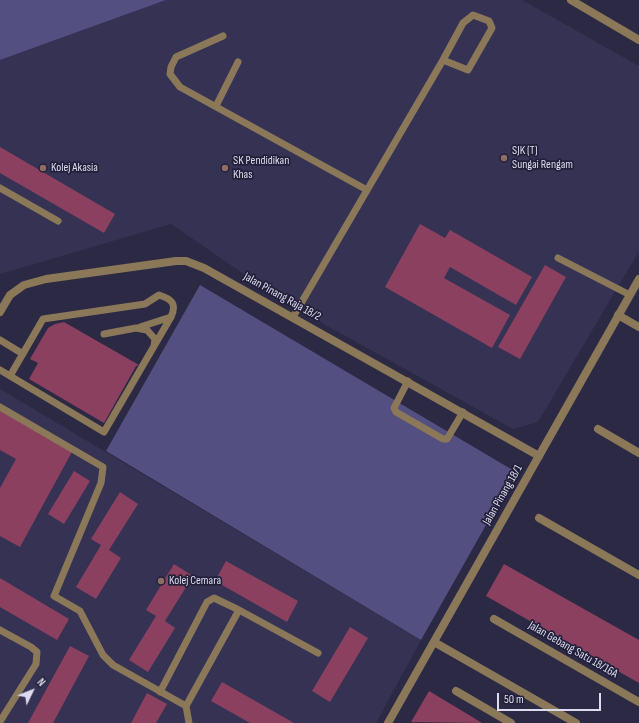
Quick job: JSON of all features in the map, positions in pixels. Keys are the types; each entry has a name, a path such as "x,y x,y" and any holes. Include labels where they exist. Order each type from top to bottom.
{"street":[{"path":"571,0 639,40"},
{"name":"Jalan Pinang Raja 18/2","path":"0,312 10,295 24,285 46,279 176,261 186,261 204,268 293,317 464,412 539,456"},
{"name":"Jalan Pinang 18/1","path":"388,723 639,279"},
{"path":"618,315 639,327"},
{"path":"598,429 639,452"},
{"path":"538,518 639,575"},
{"name":"Jalan Gebang Satu 18/16A","path":"494,619 639,702"},
{"path":"434,642 576,723"},
{"path":"456,691 511,723"}],"lane":[{"path":"293,317 443,60 468,18 473,15 489,21 492,28 468,70 443,60"},
{"path":"223,36 176,57 171,66 170,74 180,87 367,190"},
{"path":"216,106 238,62"},
{"path":"0,188 58,221"},
{"path":"558,258 630,295"},
{"path":"0,370 10,376 104,432 171,317 175,309 174,303 169,298 159,295 145,304 42,319 10,376"},
{"path":"104,334 136,328 171,317"},
{"path":"136,328 147,330 152,334 155,339 154,346"},
{"path":"0,340 23,354"},
{"path":"408,382 394,408 396,412 443,439 447,439 450,436 464,412"},
{"path":"0,407 103,467 101,483 54,596 80,611 104,655 113,665 186,706"},
{"path":"160,692 207,602 214,598 318,653"},
{"path":"189,723 186,706 239,610"},
{"path":"0,630 32,647 37,652 36,664 1,720 0,715"}],"shaded area":[{"path":"0,0 166,0 0,60"},
{"path":"166,0 522,0 639,66 639,251 538,422 513,429 286,303 171,224 0,274 0,60"},
{"path":"200,285 516,472 421,640 106,451"},
{"name":"Kolej Cemara","path":"0,389 421,640 376,723 0,723"}],"building":[{"name":"Kolej Akasia","path":"0,147 115,214 104,233 0,173"},
{"path":"420,224 445,238 450,230 532,277 516,305 450,267 444,278 510,315 492,348 385,287"},
{"path":"545,265 566,277 520,359 498,347"},
{"path":"64,322 139,365 136,366 104,423 29,379 38,363 30,359 48,328 55,324"},
{"path":"0,410 73,450 20,547 0,536 0,488 16,459 0,450"},
{"path":"74,471 90,481 64,524 48,514"},
{"path":"120,492 138,504 109,550 121,558 96,599 76,587 101,545 91,539"},
{"path":"226,561 298,601 287,622 215,581"},
{"path":"174,564 193,576 165,621 175,628 148,672 129,660 156,616 146,610"},
{"path":"504,564 639,640 639,683 486,596"},
{"path":"0,578 69,619 57,640 0,607"},
{"path":"350,627 368,638 330,702 312,691"},
{"path":"70,646 89,656 53,723 28,723"},
{"path":"222,682 294,723 250,723 211,701"},
{"path":"429,691 469,715 482,723 411,722"},
{"path":"147,693 167,704 156,723 131,723"}],"place":[{"name":"SJK (T) Sungai Rengam","path":"504,158"},
{"name":"Kolej Akasia","path":"43,168"},
{"name":"SK Pendidikan Khas","path":"225,168"},
{"name":"Kolej Cemara","path":"161,581"}]}
